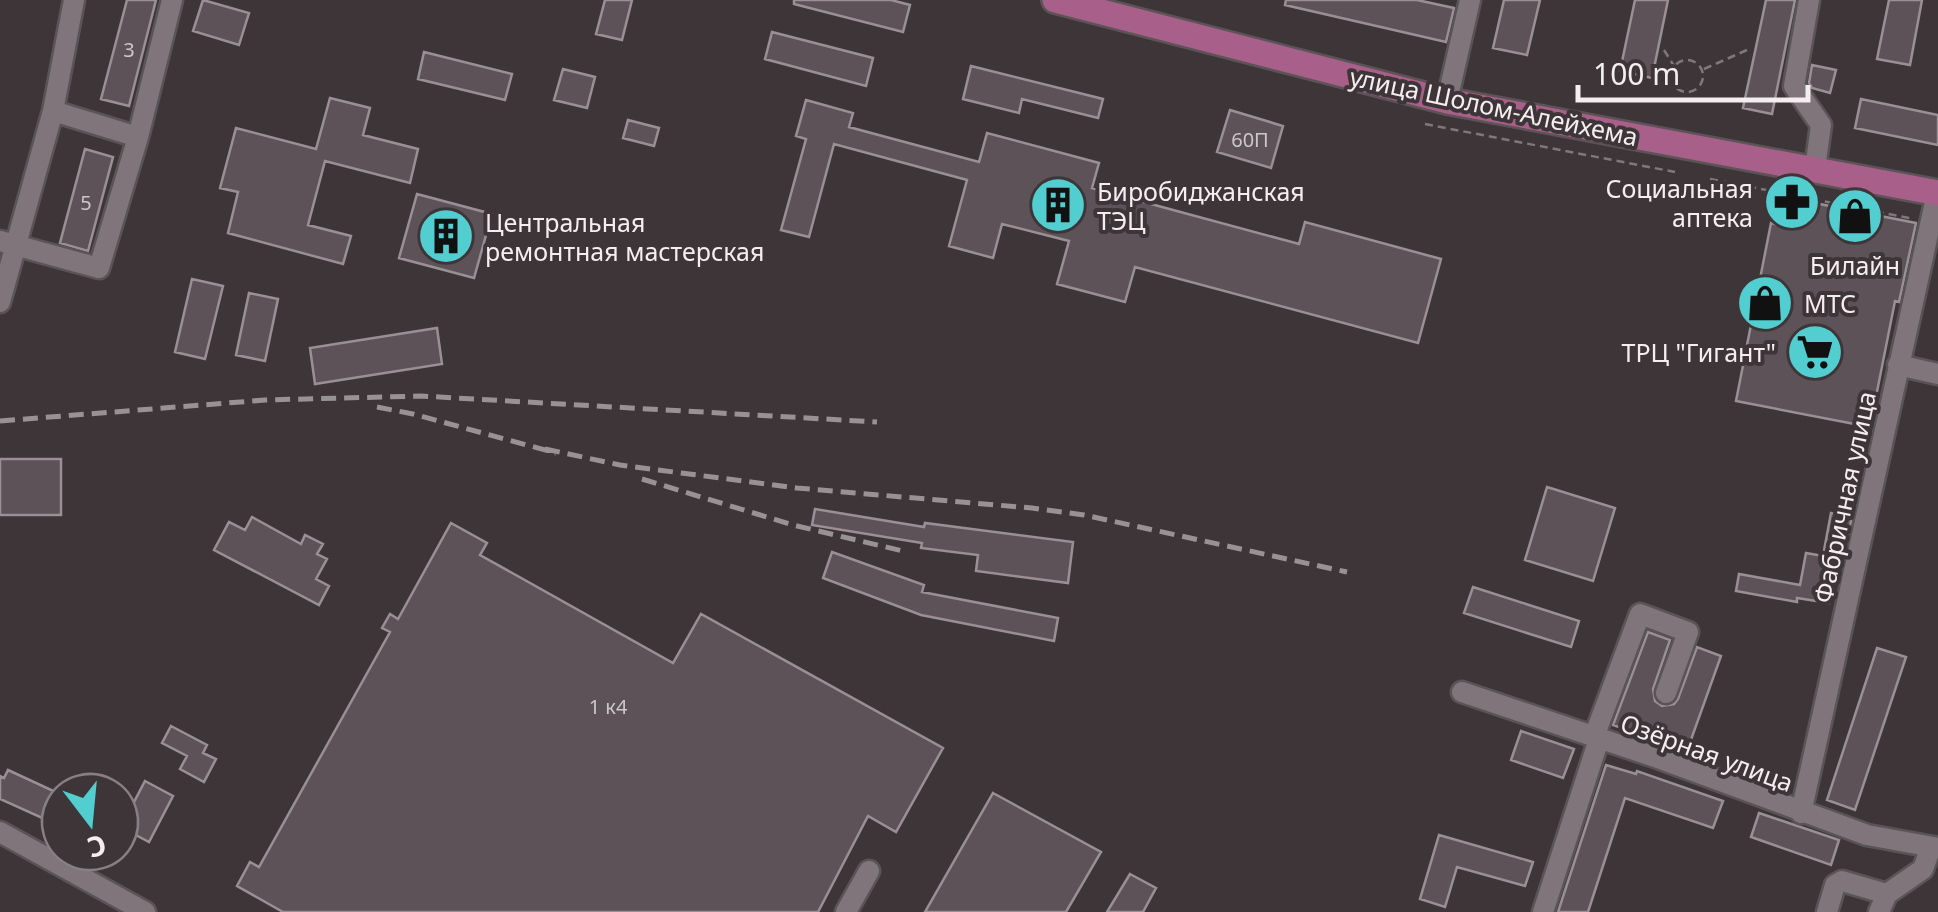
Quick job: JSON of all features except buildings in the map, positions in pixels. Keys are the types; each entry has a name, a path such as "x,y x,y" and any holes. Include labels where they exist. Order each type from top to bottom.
{"main road":[{"name":"улица Шолом-Алейхема","path":"1054,0 1447,101 1938,193"}],"street":[{"path":"0,302 8,242 53,110 74,0"},
{"path":"8,242 99,268 138,137 172,0"},
{"path":"1447,101 1470,0"},
{"path":"1809,0 1794,86 1821,125 1814,169"},
{"path":"53,110 138,137"},
{"name":"Фабричная улица","path":"1801,813 1938,193"},
{"path":"1898,365 1938,374"},
{"path":"1543,912 1640,614 1688,632 1666,693"},
{"name":"Озёрная улица","path":"1462,692 1868,835 1935,847"},
{"path":"0,832 145,912"},
{"path":"1827,912 1834,887 1840,882 1883,903 1924,869 1935,847"},
{"path":"846,912 869,871"}],"path":[{"path":"1664,50 1674,66"},
{"path":"1702,70 1747,50"},
{"path":"1690,60 1702,70 1700,86 1686,92 1672,83 1670,74 1674,66 1690,60"},
{"path":"1425,124 1674,172"},
{"path":"1710,179 1915,219"}],"railway":[{"path":"0,421 265,400 421,396 877,422"},
{"path":"377,407 556,453"},
{"path":"545,449 620,465 797,488 1084,515 1347,572"},
{"path":"642,479 793,525 907,552"}],"place":[{"name":"Социальная аптека","path":"1792,202"},
{"name":"Биробиджанская ТЭЦ","path":"1058,205"},
{"name":"Билайн","path":"1855,216"},
{"name":"Центральная ремонтная мастерская","path":"446,236"},
{"name":"МТС","path":"1765,303"},
{"name":"ТРЦ \"Гигант\"","path":"1815,352"}]}
